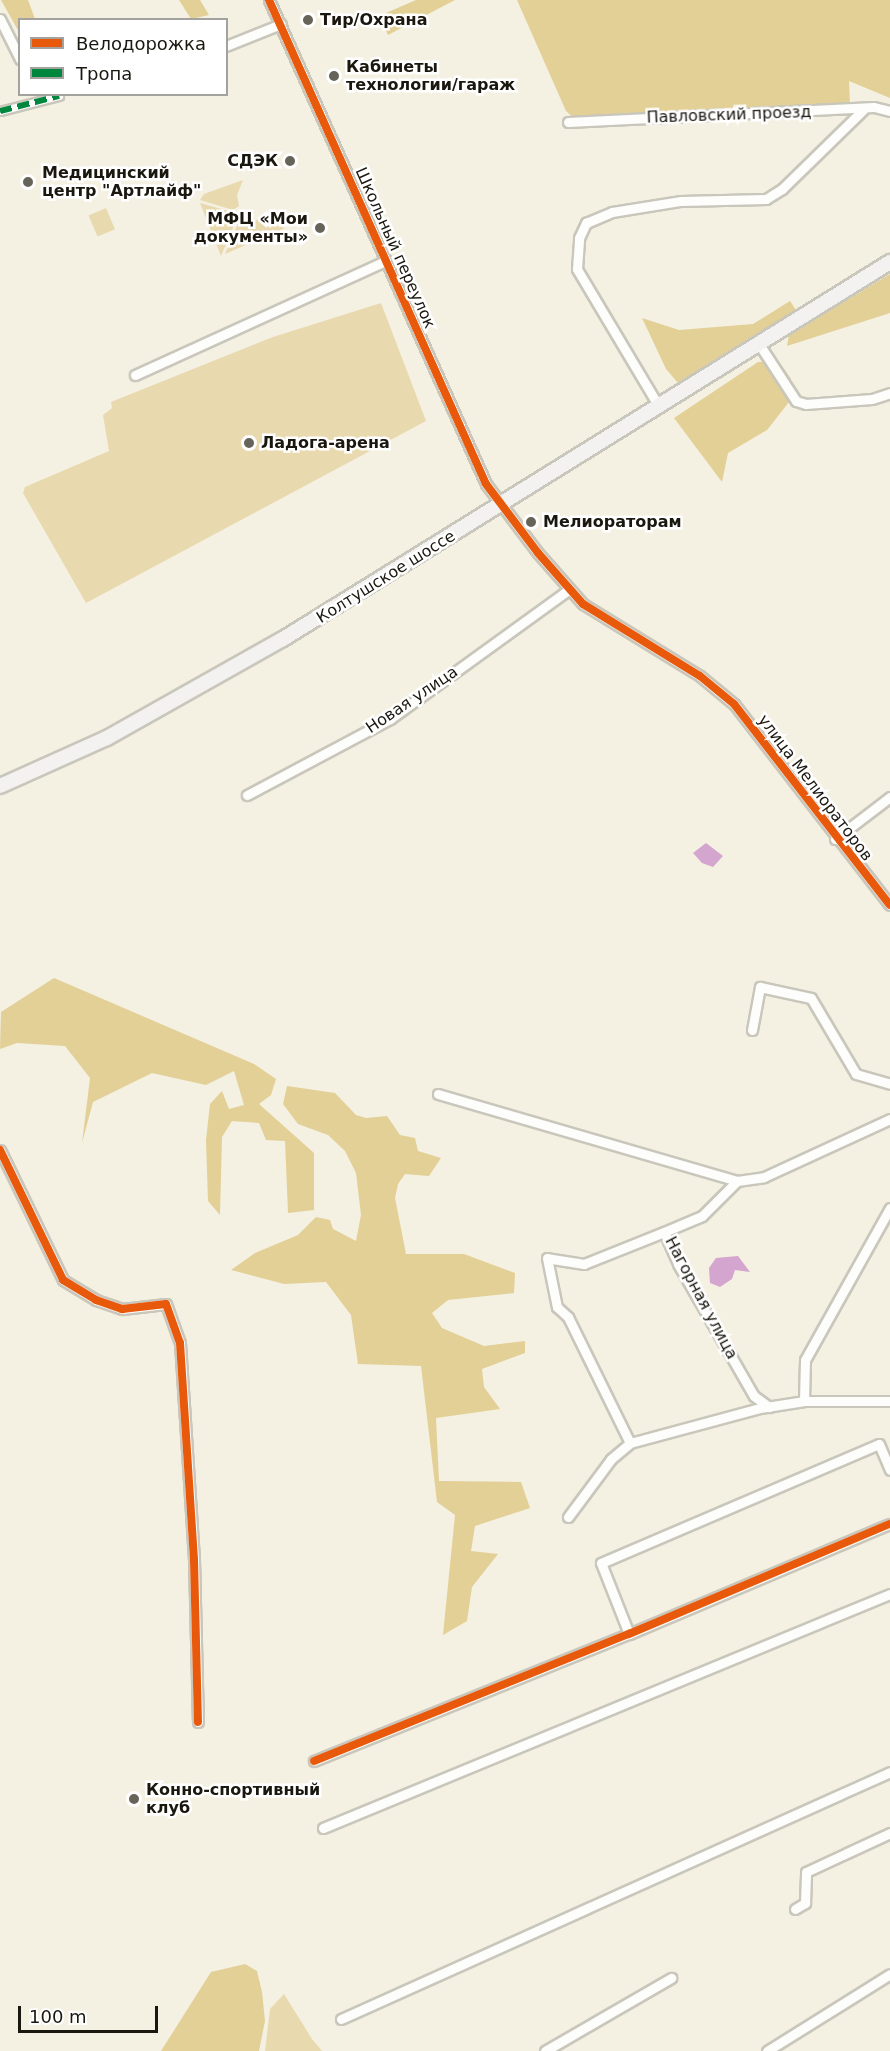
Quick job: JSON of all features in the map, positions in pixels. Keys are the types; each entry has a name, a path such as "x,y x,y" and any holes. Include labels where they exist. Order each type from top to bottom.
{"main road":[{"name":"Колтушское шоссе","path":"0,786 73,756 194,690 364,592 658,405 890,262"}],"street":[{"name":"Школьный переулок","path":"269,0 486,484 502,505"},
{"path":"0,19 18,55"},
{"path":"228,45 281,24"},
{"path":"0,111 59,96"},
{"name":"Павловский проезд","path":"568,122 863,110 883,107 890,111"},
{"path":"658,405 577,269 579,238 586,223 612,212 681,201 766,199 782,189 863,110"},
{"path":"135,375 385,261"},
{"path":"759,344 796,401 806,404 872,399 890,393"},
{"name":"улица Мелиораторов","path":"502,505 568,590 612,625 718,689 772,750 836,839 890,905"},
{"name":"Новая улица","path":"247,795 390,719 568,590"},
{"path":"836,839 890,797"},
{"path":"752,1030 760,987 811,999 856,1074 890,1084"},
{"path":"438,1094 737,1181 764,1177 890,1119"},
{"path":"0,1150 63,1280 96,1300 122,1309 166,1304 180,1343 194,1560 198,1722"},
{"name":"Нагорная улица","path":"737,1181 702,1216 664,1232 678,1264 754,1396 769,1407"},
{"path":"804,1401 805,1360 890,1208"},
{"path":"630,1443 568,1317 557,1307 547,1258 584,1264 664,1232"},
{"path":"568,1517 611,1459 630,1443 769,1407 804,1401 890,1401"},
{"path":"629,1635 601,1563 879,1444 890,1470"},
{"path":"314,1761 629,1635 890,1524"},
{"path":"323,1828 890,1594"},
{"path":"341,2019 890,1772"},
{"path":"795,1909 805,1903 806,1872 890,1833"},
{"path":"766,2051 890,1974"},
{"path":"545,2051 671,1978"}],"shaded area":[{"path":"1,0 28,0 35,18 18,18 18,30"},
{"path":"179,0 200,0 209,15 190,18"},
{"path":"416,0 455,0 388,35 379,16"},
{"path":"517,0 890,0 890,98 849,81 850,104 574,118 566,111"},
{"path":"243,180 237,195 239,206 233,210 200,200 204,194"},
{"path":"200,203 232,212 236,221 221,256"},
{"path":"106,208 115,229 97,237 89,215"},
{"path":"246,217 285,228 225,254 239,221"},
{"path":"890,274 890,313 787,346 789,335"},
{"path":"790,301 796,310 678,383 666,369 642,318 679,330 753,324"},
{"path":"381,303 426,421 86,603 23,493 25,487 109,451 103,415 112,408 111,402 273,337"},
{"path":"758,362 779,362 791,379 789,402 767,430 728,453 722,482 674,418"},
{"path":"706,843 723,856 713,867 702,863 693,853"},
{"path":"54,978 254,1064 276,1079 271,1095 259,1104 314,1153 314,1210 288,1213 285,1141 266,1140 259,1123 232,1121 222,1137 220,1215 208,1201 206,1140 210,1104 222,1091 229,1109 244,1105 234,1071 206,1085 152,1073 93,1102 82,1143 90,1078 65,1046 17,1043 0,1049 1,1012"},
{"path":"287,1086 335,1093 356,1115 366,1118 387,1116 400,1135 415,1138 418,1151 441,1158 429,1176 405,1174 398,1184 395,1198 406,1254 464,1254 515,1273 514,1293 448,1300 432,1313 442,1328 484,1346 525,1341 525,1353 482,1369 484,1387 500,1409 436,1418 439,1481 521,1482 530,1508 475,1526 471,1551 498,1554 472,1587 467,1621 443,1635 455,1515 437,1502 421,1366 358,1364 351,1315 326,1282 284,1284 231,1270 255,1253 298,1235 316,1217 330,1220 333,1229 356,1241 361,1215 356,1173 345,1151 328,1135 298,1124 283,1104"},
{"path":"738,1256 750,1272 735,1270 732,1279 720,1287 710,1283 709,1268 716,1258"},
{"path":"245,1964 257,1971 262,1992 265,2021 259,2051 161,2051 211,1972"},
{"path":"284,1994 322,2051 265,2051 270,2009"}],"marked path":[{"path":"0,111 59,96"}],"cycle path":[{"path":"269,0 486,484 538,553 583,604 700,676 734,704 890,905"},
{"path":"0,1150 63,1280 96,1300 122,1309 166,1304 180,1343 194,1560 198,1722"},
{"path":"314,1761 629,1634 890,1524"}],"place":[{"name":"Тир/Охрана","path":"308,20"},
{"name":"Кабинеты технологии/гараж","path":"334,76"},
{"name":"СДЭК","path":"290,161"},
{"name":"Медицинский центр \"Артлайф\"","path":"28,182"},
{"name":"МФЦ «Мои документы»","path":"320,228"},
{"name":"Ладога-арена","path":"249,443"},
{"name":"Мелиораторам","path":"531,522"},
{"name":"Конно-спортивный клуб","path":"134,1799"}]}
